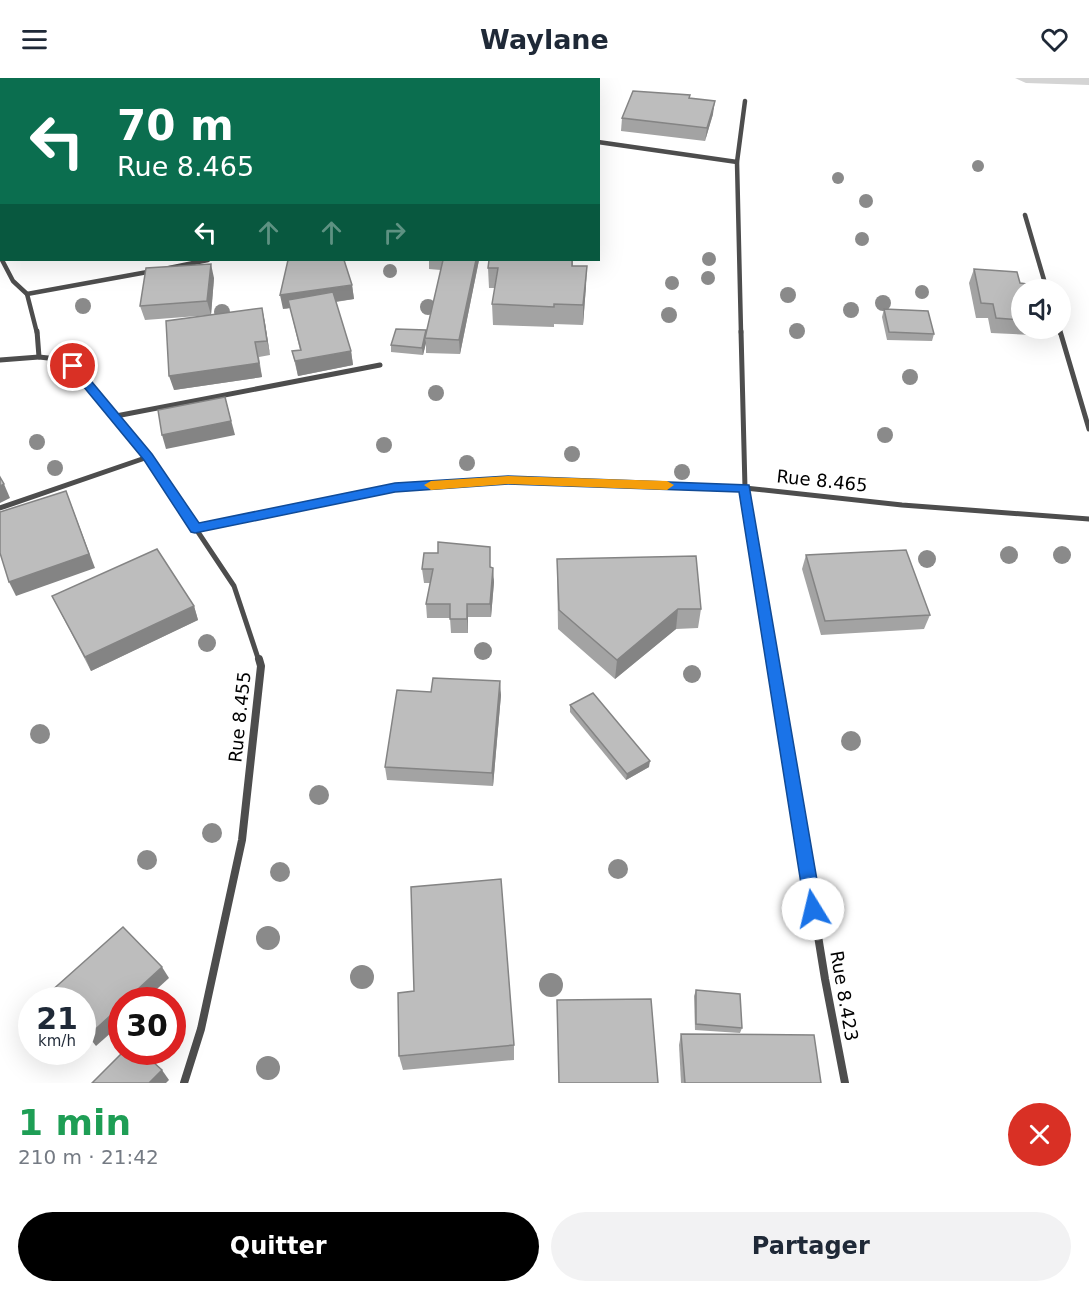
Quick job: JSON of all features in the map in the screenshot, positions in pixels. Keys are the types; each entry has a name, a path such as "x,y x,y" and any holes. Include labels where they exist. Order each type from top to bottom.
{"street":[{"name":"Rue 8.423","path":"745,100 737,162 745,488 825,979 845,1083"},
{"path":"600,142 737,162"},
{"path":"1024,215 1044,279"},
{"path":"3,261 13,281 27,294 36,321 39,357"},
{"path":"27,294 203,261"},
{"path":"1062,339 1089,429"},
{"name":"Rue 8.455","path":"0,360 39,357 57,359 73,366 116,416 148,457 234,586 261,666 242,840 201,1029 184,1083"},
{"path":"116,416 380,365"},
{"path":"0,508 148,457"},
{"name":"Rue 8.465","path":"195,528 395,488 508,480 745,488 902,505 1089,519"}],"shaded area":[{"path":"1015,78 1089,78 1089,85 1026,83"}],"building":[{"path":"633,91 690,95 689,98 715,101 707,128 622,118"},
{"path":"288,261 344,261 352,285 280,295"},
{"path":"443,261 476,261 459,340 425,338"},
{"path":"489,261 572,261 572,266 587,266 583,305 554,304 554,307 492,304 498,268 488,268"},
{"path":"211,264 207,301 140,306 146,268"},
{"path":"974,269 1017,272 1019,279 1011,279 1011,319 996,318 993,304 981,303"},
{"path":"333,292 351,351 295,361 292,351 301,350 288,300"},
{"path":"262,308 267,341 255,342 259,363 169,376 166,321"},
{"path":"884,309 928,311 934,334 889,332"},
{"path":"396,329 426,330 422,348 391,345"},
{"path":"225,397 231,421 162,435 158,410"},
{"path":"66,491 89,554 9,582 0,553 0,512"},
{"path":"438,542 490,547 490,567 493,568 490,604 467,604 467,619 450,619 450,604 426,604 433,569 422,569 424,553 438,553"},
{"path":"157,549 194,606 85,657 52,596"},
{"path":"906,550 930,615 825,621 806,555"},
{"path":"696,556 701,609 678,609 617,660 559,610 557,559"},
{"path":"433,678 500,681 492,773 385,767 397,690 431,692"},
{"path":"593,693 650,761 627,774 570,705"},
{"path":"501,879 514,1045 399,1056 398,993 414,991 411,887"},
{"path":"123,927 162,967 140,987 108,987 108,1018 96,1029 96,987 56,987"},
{"path":"696,990 740,994 742,1028 696,1024"},
{"path":"651,999 658,1083 559,1083 557,1000"},
{"path":"681,1034 814,1035 821,1083 685,1083"},
{"path":"110,1065 156,1065 162,1070 149,1083 92,1083"}],"slow traffic":[{"path":"431,485 508,480 667,485"}],"route":[{"path":"73,366 148,457 195,528 395,488 508,480 745,488 813,909"}]}
